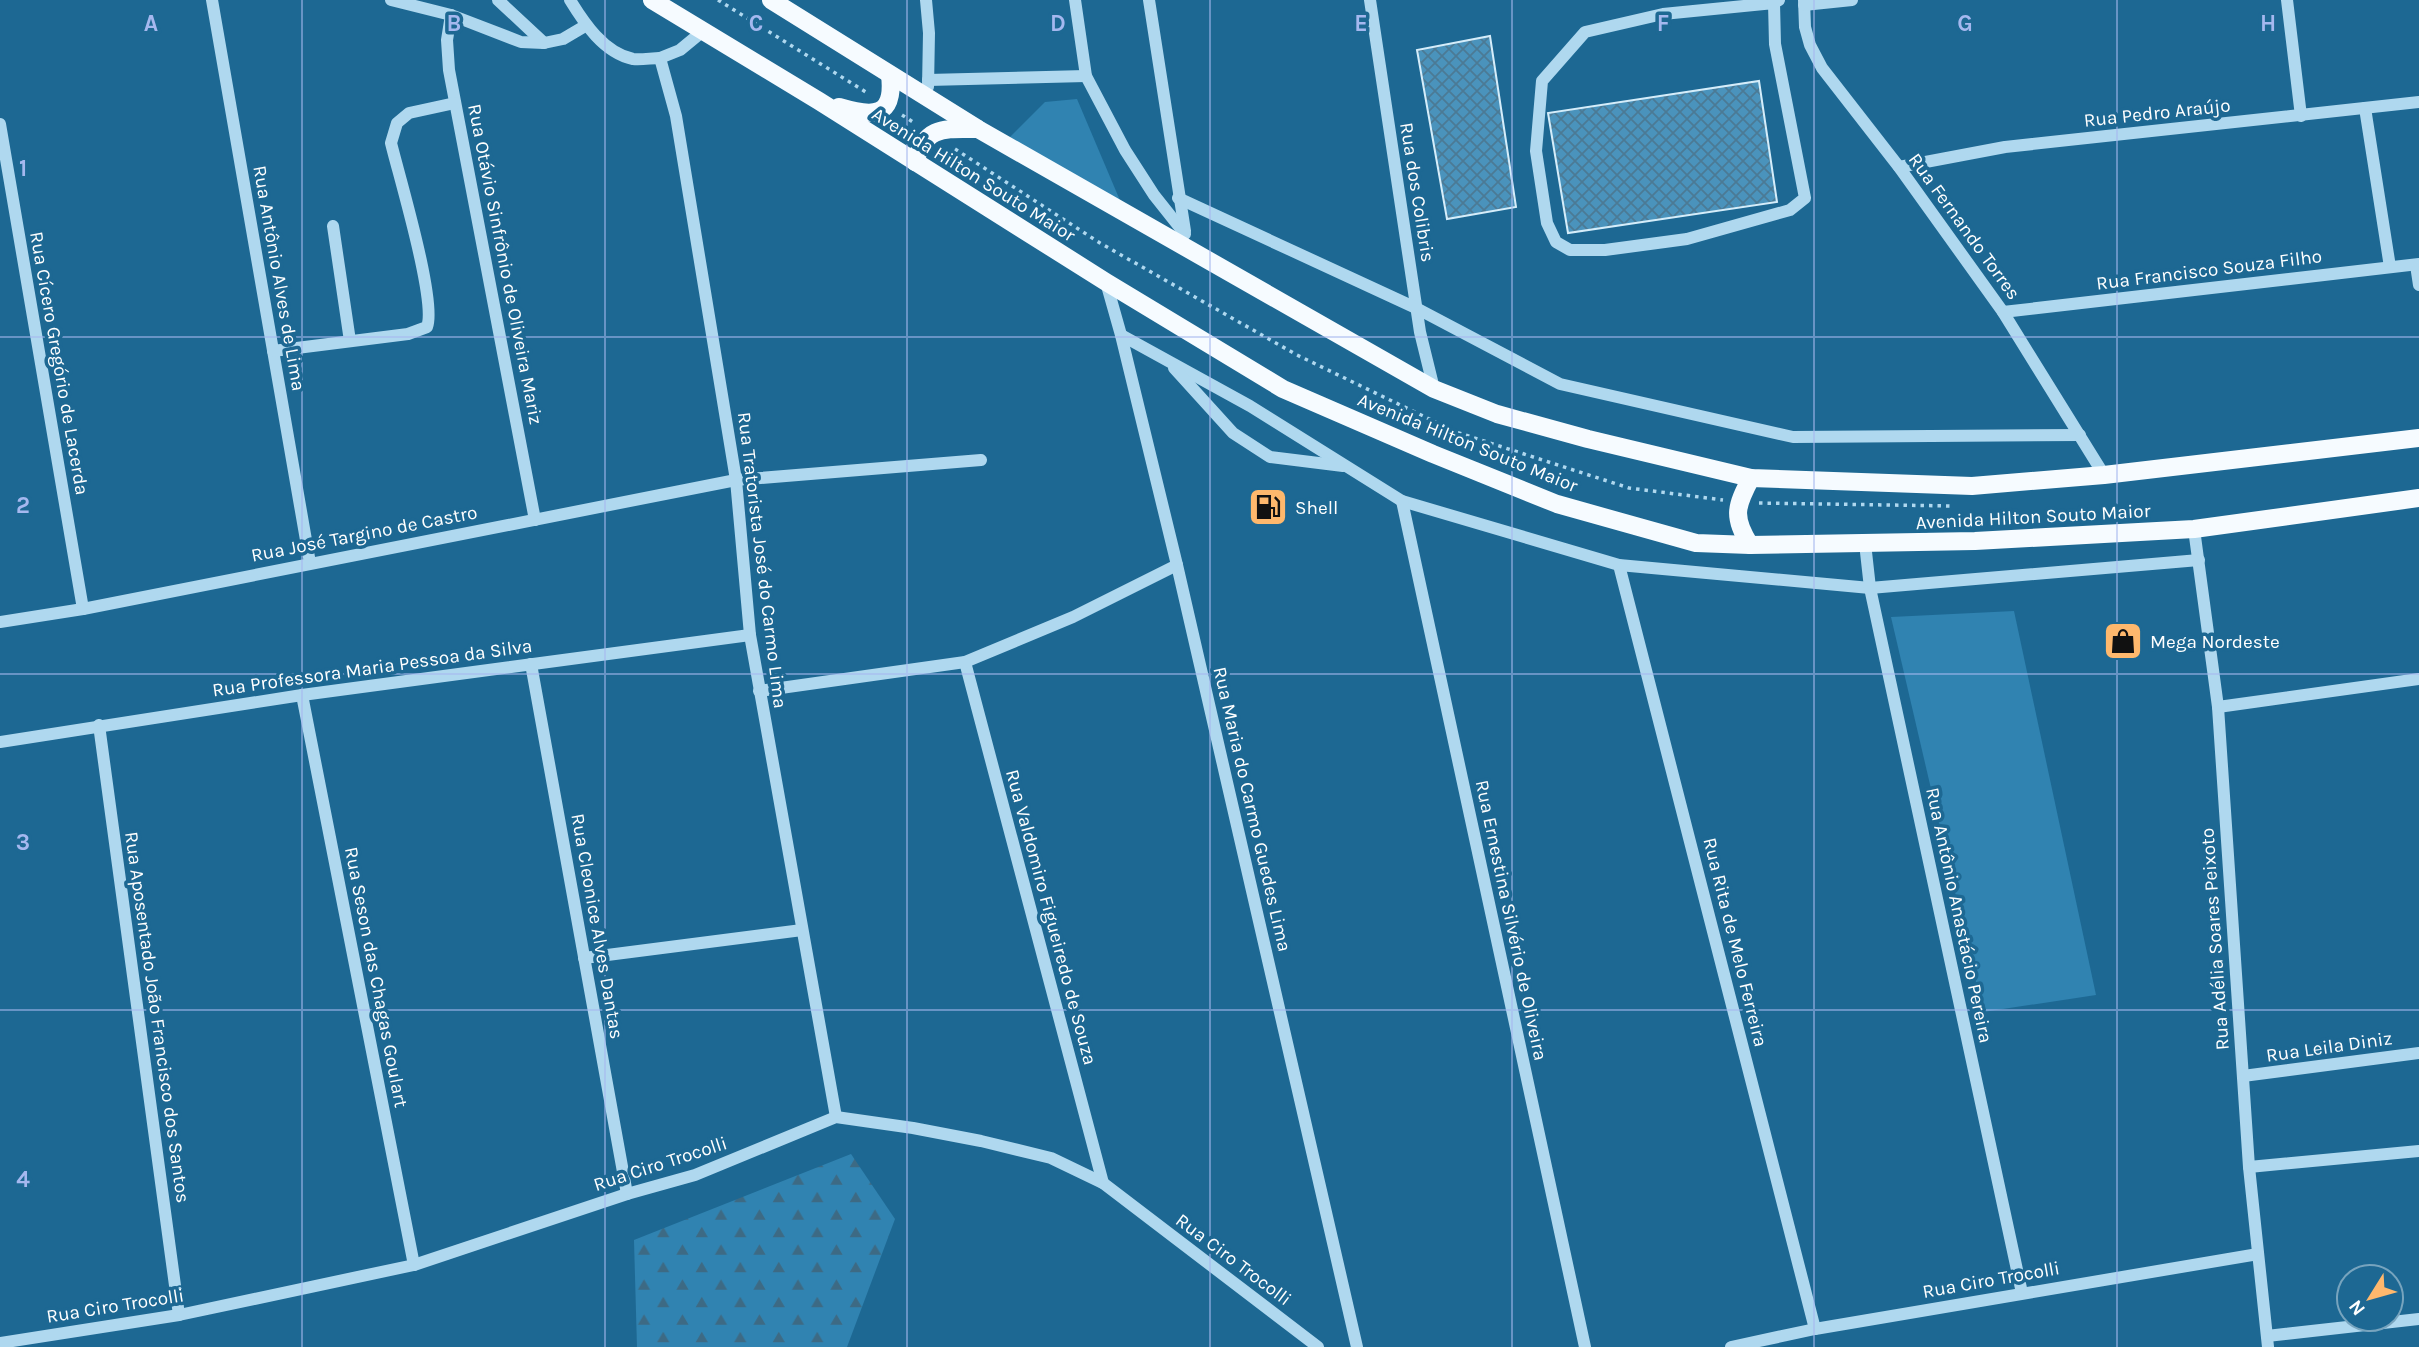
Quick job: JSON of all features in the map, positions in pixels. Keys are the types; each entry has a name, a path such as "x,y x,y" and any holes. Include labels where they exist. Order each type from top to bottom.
{"main road":[{"name":"Avenida Hilton Souto Maior","path":"652,0 819,101 1106,282 1283,388 1433,454 1557,503 1696,542 1750,545 1975,541 2194,529 2419,498"},
{"name":"Avenida Hilton Souto Maior","path":"771,0 978,129 1188,242 1434,388 1497,414 1588,439 1751,478 1972,486 2104,475 2419,438"},
{"path":"819,101 862,114 873,114 882,110 889,101 892,91 890,75"},
{"path":"915,162 922,144 931,134 951,129 978,129"},
{"path":"1750,545 1737,520 1742,496 1751,478"}],"street":[{"name":"Rua Antônio Alves de Lima","path":"212,0 310,563"},
{"path":"391,0 451,15 521,42 544,43 563,39 585,26"},
{"path":"498,0 544,43"},
{"path":"570,0 585,26 607,46 632,59 660,58 680,50 703,31"},
{"path":"926,0 929,33 927,99"},
{"path":"1075,0 1086,76 1125,150 1188,242"},
{"path":"1149,0 1178,198 1188,242"},
{"name":"Rua dos Colibris","path":"1370,0 1416,308 1434,388"},
{"path":"1804,2 1852,0"},
{"path":"2287,0 2301,116"},
{"path":"1776,1 1775,44 1805,198 1790,210 1687,239 1605,250 1570,250 1556,242 1547,223 1536,151 1542,81 1586,32 1663,14 1776,1"},
{"name":"Rua Fernando Torres","path":"1804,2 1805,27 1810,45 1822,68 1899,167 2003,312 2104,475"},
{"name":"Rua Otávio Sinfrônio de Oliveira Mariz","path":"451,15 447,40 449,70 535,520"},
{"name":"Rua Tratorista José do Carmo Lima","path":"660,58 676,116 736,480 750,635 836,1117"},
{"path":"929,80 1086,76"},
{"name":"Rua Pedro Araújo","path":"1899,167 2005,147 2419,102"},
{"path":"273,351 408,334 428,327 431,318 424,279 391,143 397,123 409,113 455,103"},
{"path":"2365,108 2390,267"},
{"name":"Rua Cícero Gregório de Lacerda","path":"0,124 83,609"},
{"path":"1178,198 1416,308 1560,384 1793,437 2080,435"},
{"path":"333,226 350,341"},
{"path":"2417,265 2419,285"},
{"name":"Rua Francisco Souza Filho","path":"2003,312 2417,265"},
{"name":"Rua Maria do Carmo Guedes Lima","path":"1106,282 1177,565 1357,1347"},
{"path":"1121,335 1250,405 1402,501 1619,565 1870,588 2199,560"},
{"path":"1168,360 1233,433 1270,457 1347,467"},
{"name":"Rua José Targino de Castro","path":"0,622 83,609 736,480 981,460"},
{"name":"Rua Ernestina Silvério de Oliveira","path":"1402,501 1585,1347"},
{"name":"Rua Adélia Soares Peixoto","path":"2194,529 2218,708 2249,1167 2268,1341"},
{"name":"Rua Antônio Anastácio Pereira","path":"1865,543 1870,588 2022,1293"},
{"path":"759,691 965,662 1073,617 1177,565"},
{"name":"Rua Rita de Melo Ferreira","path":"1619,565 1815,1329"},
{"name":"Rua Professora Maria Pessoa da Silva","path":"0,742 302,695 750,635"},
{"name":"Rua Valdomiro Figueiredo de Souza","path":"965,662 1103,1183"},
{"name":"Rua Cleonice Alves Dantas","path":"531,664 626,1194"},
{"path":"2218,708 2419,679"},
{"name":"Rua Seson das Chagas Goulart","path":"302,695 414,1265"},
{"name":"Rua Aposentado João Francisco dos Santos","path":"99,725 179,1315"},
{"path":"584,958 802,930"},
{"name":"Rua Leila Diniz","path":"2243,1076 2419,1053"},
{"name":"Rua Ciro Trocolli","path":"0,1343 179,1315 414,1265 626,1194 695,1175 836,1117 913,1128 1051,1158 1103,1183 1318,1347"},
{"path":"2249,1167 2419,1151"},
{"name":"Rua Ciro Trocolli","path":"1731,1347 1815,1329 2258,1254"},
{"path":"2268,1341 2419,1319"}],"green space":[{"path":"1077,99 1130,224 1003,144 1045,102"},
{"path":"2014,611 2096,995 1983,1012 1891,617"},
{"path":"851,1154 895,1219 847,1347 637,1347 634,1240"}],"building":[{"path":"1490,36 1516,207 1447,219 1417,50"},
{"path":"1759,81 1777,202 1568,233 1548,113"}],"place":[{"name":"Shell","path":"1268,507"},
{"name":"Mega Nordeste","path":"2123,641"}]}
